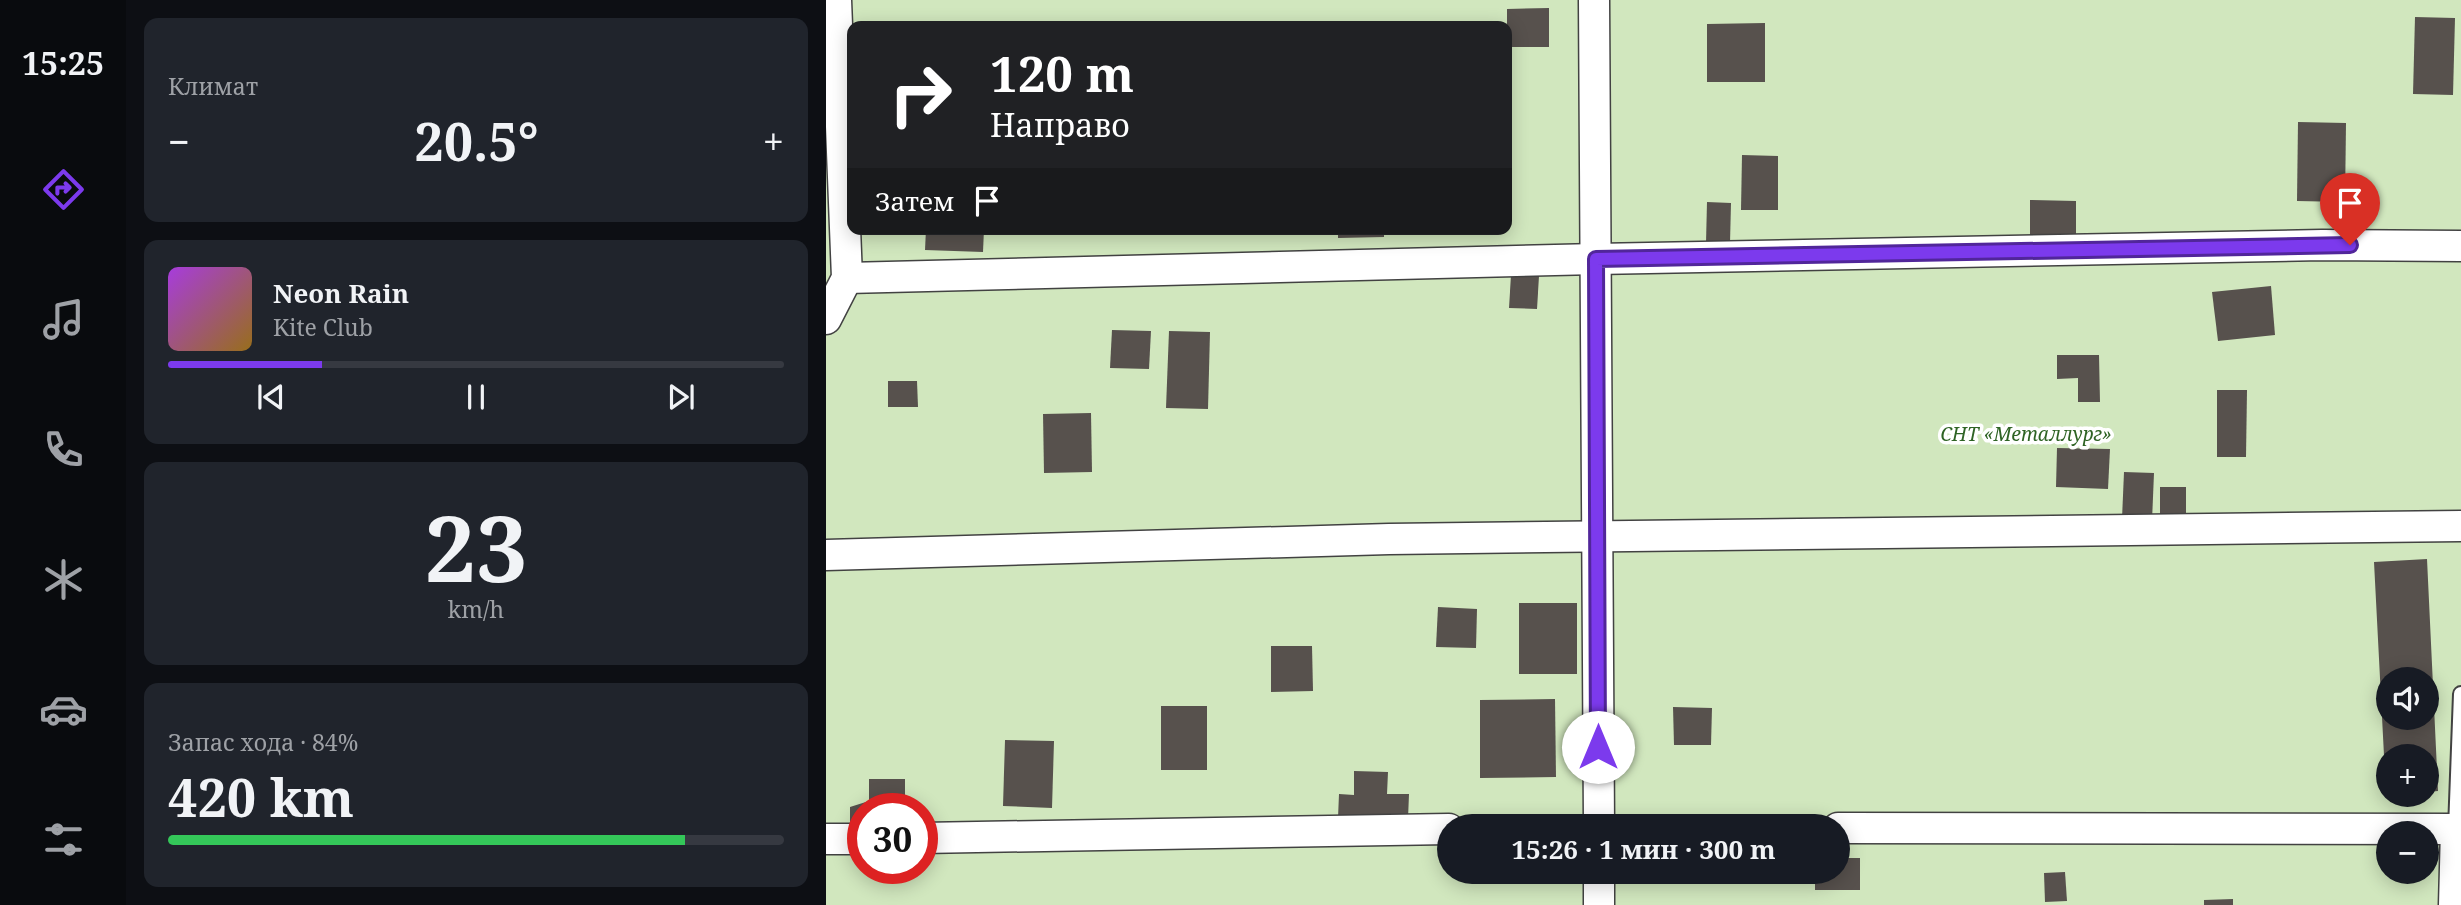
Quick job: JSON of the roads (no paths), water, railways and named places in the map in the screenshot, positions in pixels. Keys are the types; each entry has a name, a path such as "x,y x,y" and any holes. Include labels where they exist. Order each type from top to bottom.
{"street":[{"path":"826,318 847,278 836,0"},
{"path":"1594,0 1599,814"},
{"path":"847,278 1596,259 2308,245 2461,246"},
{"path":"826,555 1389,539 2461,526"},
{"path":"1850,828 2458,829 2454,905"},
{"path":"938,838 1437,829"},
{"path":"826,839 847,839"},
{"path":"1599,884 1599,905"}],"lane":[{"path":"2458,829 2461,694"}],"park label":[{"name":"СНТ «Металлург»","path":"2026,434"}]}
